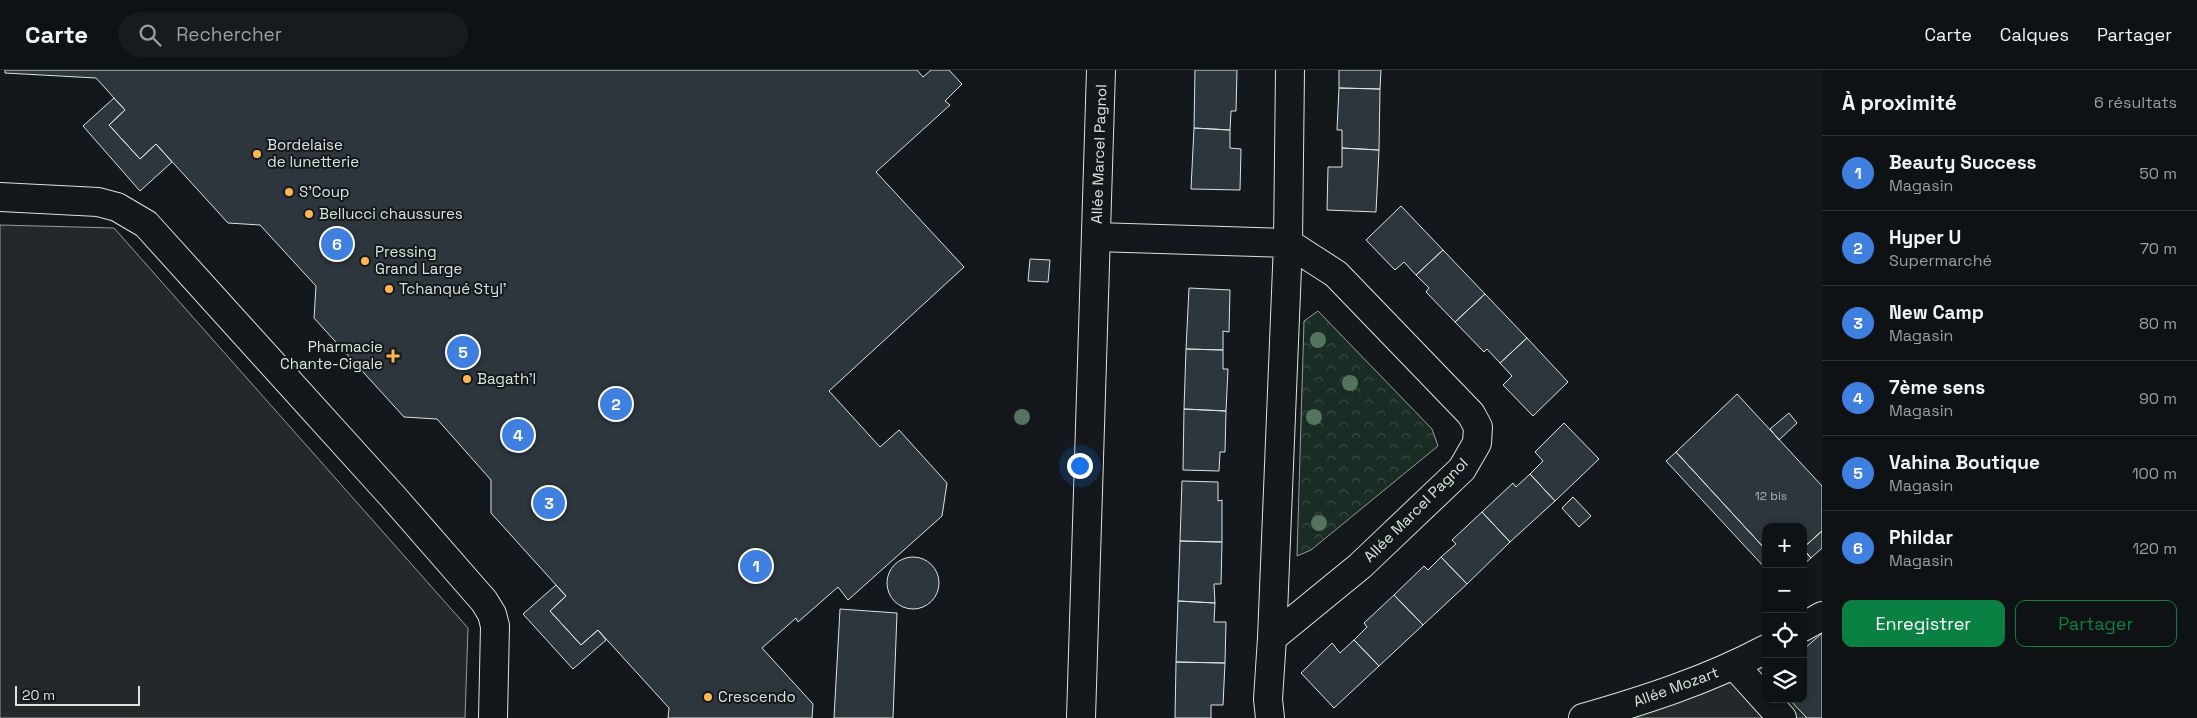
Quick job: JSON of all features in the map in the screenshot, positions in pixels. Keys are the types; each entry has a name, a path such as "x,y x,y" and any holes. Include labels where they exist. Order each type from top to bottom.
{"street":[{"name":"Allée Marcel Pagnol","path":"1081,718 1101,70"},
{"path":"1270,718 1268,699 1288,243 1290,70"},
{"path":"0,197 98,202 117,207 146,224 394,498 484,601 492,614 496,626 493,718"},
{"name":"Allée Marcel Pagnol","path":"1096,238 1288,243 1336,274 1471,414 1478,427 1477,442 1462,469 1360,566 1272,638"},
{"path":"1807,625 1822,616"},
{"name":"Allée Mozart","path":"1583,718 1645,700 1735,666 1762,651"},
{"path":"1735,666 1782,718"}],"green space":[{"path":"1318,311 1432,429 1438,446 1311,550 1297,556 1304,321"}],"shaded area":[{"path":"0,225 114,228 468,628 465,718 0,718"},
{"path":"1822,616 1822,718 1583,718 1762,650 1762,703 1807,703 1807,625"}],"building":[{"path":"5,70 917,70 923,77 931,70 949,70 962,84 945,101 950,105 876,172 964,267 829,391 880,447 899,430 947,483 942,516 848,600 838,587 798,622 796,618 762,648 813,704 812,718 668,718 669,708 598,630 581,645 550,611 566,596 491,513 491,480 437,419 404,417 314,318 316,286 260,225 228,223 156,144 140,159 109,125 125,110 96,78 5,73"},
{"path":"1195,70 1237,70 1236,111 1231,111 1230,130 1194,128"},
{"path":"1339,70 1381,70 1380,89 1339,88"},
{"path":"1339,88 1380,89 1379,150 1342,148 1342,130 1337,130"},
{"path":"114,98 125,110 109,125 140,159 156,144 172,162 140,191 83,126"},
{"path":"1194,128 1230,130 1230,148 1241,149 1240,190 1191,189"},
{"path":"1342,148 1379,150 1376,212 1327,210 1328,167 1342,167"},
{"path":"1401,206 1443,250 1416,275 1404,262 1395,270 1366,240"},
{"path":"1443,250 1485,294 1455,322 1426,292 1429,288 1416,275"},
{"path":"1030,259 1050,260 1048,282 1028,281"},
{"path":"1189,288 1230,290 1229,332 1223,331 1223,350 1186,349"},
{"path":"1485,294 1527,338 1500,363 1487,349 1484,352 1455,322"},
{"path":"1527,338 1568,382 1533,416 1503,385 1512,376 1500,363"},
{"path":"1186,349 1223,350 1223,369 1228,369 1226,411 1184,409"},
{"path":"1737,394 1822,486 1822,531 1807,544 1807,523 1762,523 1762,546 1676,452"},
{"path":"1184,409 1226,411 1225,452 1220,452 1219,471 1183,470"},
{"path":"1789,413 1797,423 1779,440 1770,429"},
{"path":"1564,423 1599,459 1555,501 1530,474 1543,461 1535,452"},
{"path":"1676,452 1762,546 1762,565 1666,461"},
{"path":"1530,474 1555,501 1510,542 1482,512 1513,483 1516,487"},
{"path":"1182,481 1218,482 1218,501 1222,500 1222,542 1180,541"},
{"path":"1573,497 1591,516 1579,527 1562,508"},
{"path":"1482,512 1510,542 1467,584 1441,557 1456,544 1452,540"},
{"path":"1822,531 1822,548 1811,558 1807,553 1807,544"},
{"path":"1180,541 1222,542 1221,584 1214,584 1215,603 1178,601"},
{"path":"908,557 918,557 932,564 939,578 939,588 932,602 918,609 908,609 898,605 891,598 887,588 887,578 891,568 898,561"},
{"path":"1441,557 1467,584 1423,625 1394,595 1424,566 1428,570"},
{"path":"556,585 566,596 550,611 581,645 598,630 606,640 573,669 523,614"},
{"path":"1394,595 1423,625 1379,666 1354,640 1367,627 1364,623"},
{"path":"1178,601 1215,603 1214,622 1226,622 1225,663 1176,662"},
{"path":"840,609 897,613 893,718 834,718"},
{"path":"1822,633 1822,718 1807,718 1793,703 1807,703 1807,646"},
{"path":"1354,640 1379,666 1334,708 1301,673 1332,643 1340,653"},
{"path":"1176,662 1225,663 1223,705 1211,705 1211,718 1175,718"}],"place":[{"name":"Bordelaise de lunetterie","path":"257,154"},
{"name":"S’Coup","path":"289,192"},
{"name":"Bellucci chaussures","path":"309,214"},
{"name":"Phildar","path":"337,244"},
{"name":"Pressing Grand Large","path":"365,261"},
{"name":"Tchanqué Styl’","path":"389,289"},
{"name":"Vahina Boutique","path":"463,352"},
{"name":"Pharmacie Chante-Cigale","path":"393,356"},
{"name":"Bagath’l","path":"467,379"},
{"name":"Hyper U","path":"616,404"},
{"name":"7ème sens","path":"518,435"},
{"name":"New Camp","path":"549,503"},
{"name":"Beauty Success","path":"756,566"},
{"name":"Crescendo","path":"708,697"}]}
